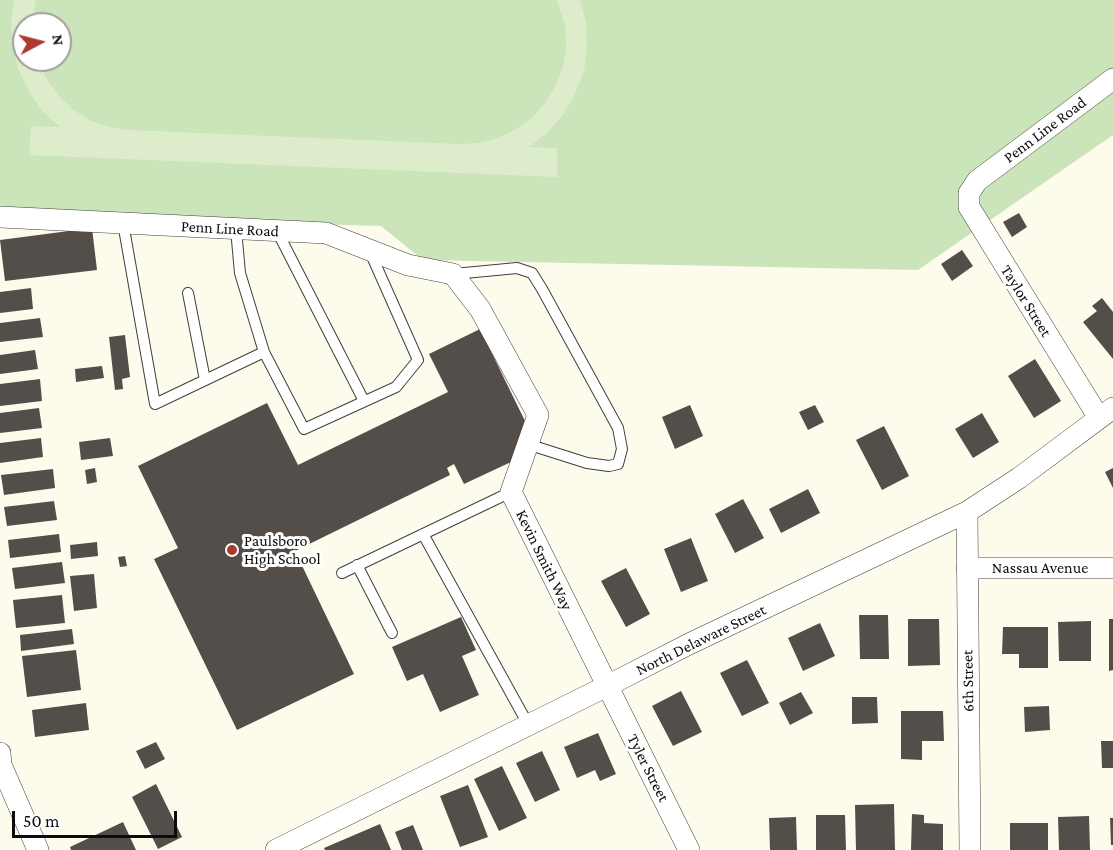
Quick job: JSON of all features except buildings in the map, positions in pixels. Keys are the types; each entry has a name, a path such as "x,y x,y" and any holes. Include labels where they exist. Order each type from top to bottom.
{"street":[{"name":"Penn Line Road","path":"977,181 1113,79"},
{"name":"Taylor Street","path":"977,181 969,193 969,207 1106,413"},
{"name":"Penn Line Road","path":"0,218 326,233 408,265 453,274"},
{"name":"Kevin Smith Way","path":"453,274 480,309 538,414 511,492 607,686"},
{"name":"North Delaware Street","path":"276,850 529,726 689,644 967,512 1019,478 1106,413"},
{"name":"6th Street","path":"967,512 970,850"},
{"name":"Nassau Avenue","path":"967,568 1113,568"},
{"name":"Tyler Street","path":"607,686 689,850"},
{"path":"0,753 1,765 38,850"}],"lane":[{"path":"123,224 155,404 264,352"},
{"path":"236,229 240,273 264,352 304,429 396,387 418,360 369,250"},
{"path":"277,231 364,401"},
{"path":"453,274 517,268 532,273 618,428 622,449 618,464 609,466 586,463 528,444"},
{"path":"188,293 205,380"},
{"path":"342,573 511,492"},
{"path":"423,534 529,726"},
{"path":"357,565 392,633"}],"green space":[{"path":"0,0 1113,0 1113,135 918,270 423,260 381,226 0,215"},
{"path":"14,0 36,0 34,12 12,12"},
{"path":"557,0 580,0 586,22 587,47 584,71 575,94 563,115 546,134 529,147 557,148 557,177 29,155 31,126 60,127 43,112 29,92 19,72 43,72 59,96 74,110 91,121 130,130 478,143 498,138 533,117 546,102 556,85 563,66 566,46 565,25"}],"place":[{"name":"Paulsboro High School","path":"232,550"}]}
